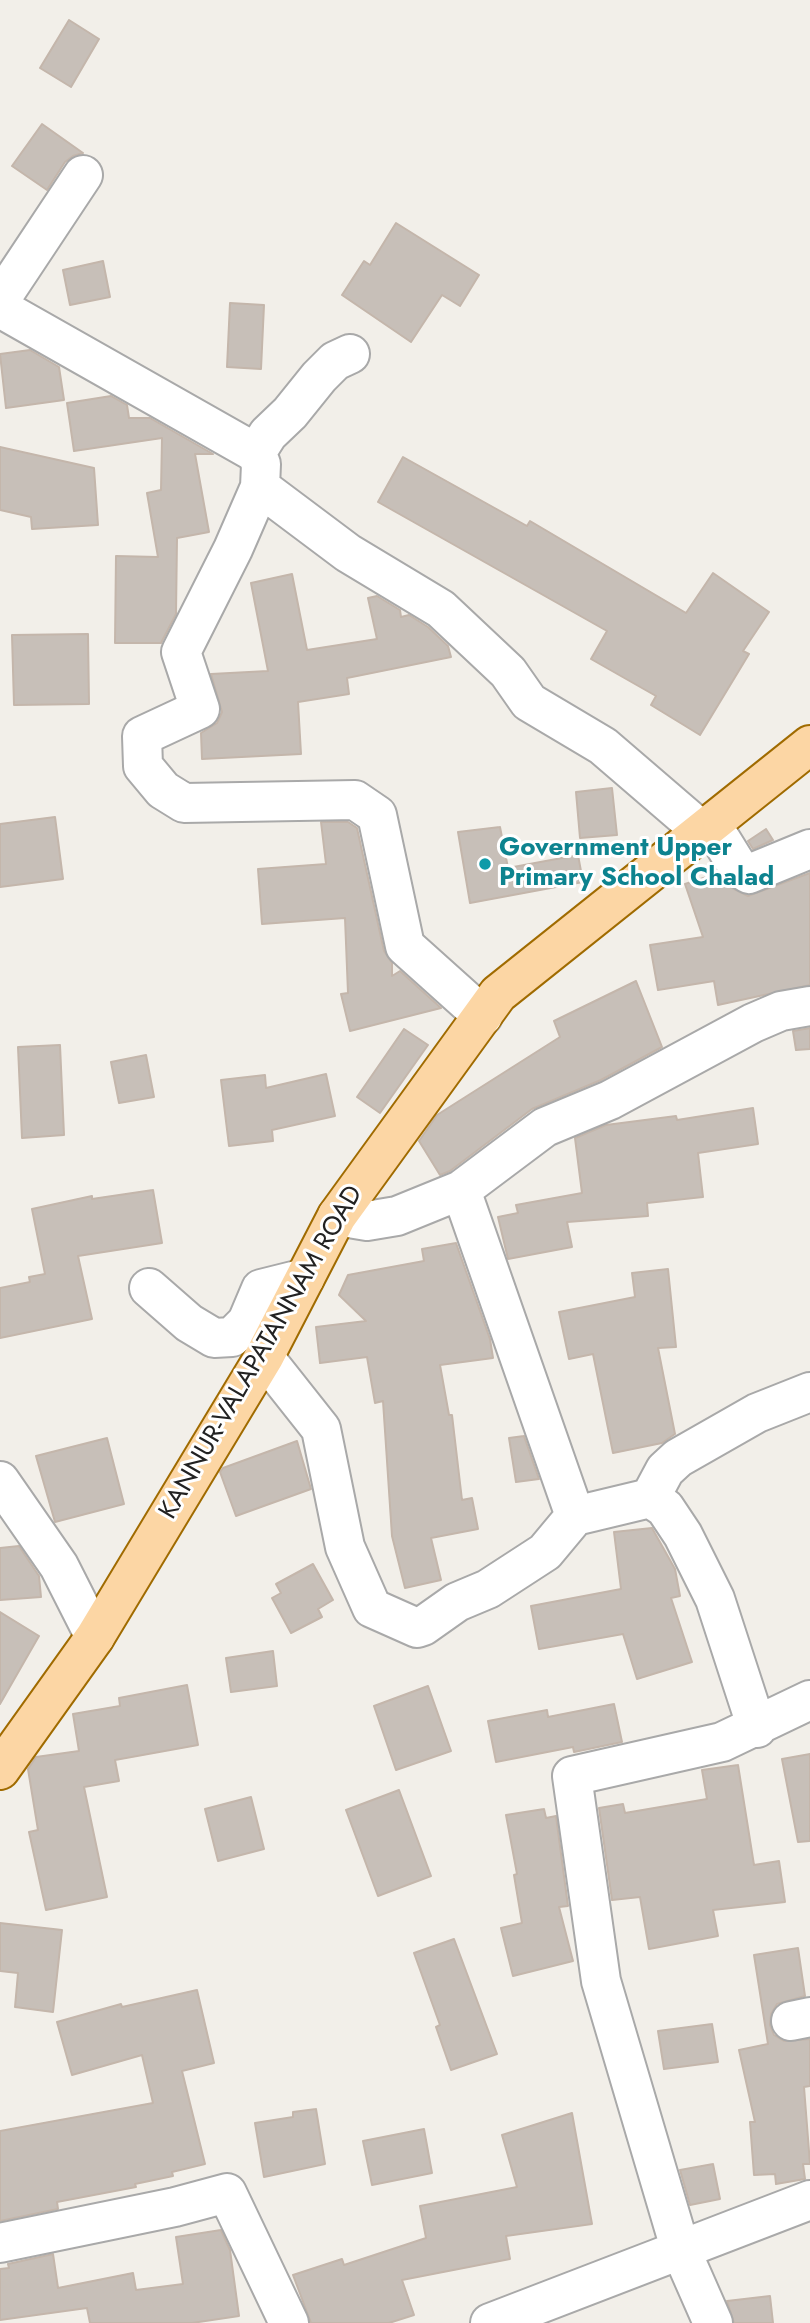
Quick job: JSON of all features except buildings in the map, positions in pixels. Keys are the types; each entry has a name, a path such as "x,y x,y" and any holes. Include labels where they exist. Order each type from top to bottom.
{"main road":[{"name":"KANNUR-VALAPATANNAM ROAD","path":"0,1770 95,1637 264,1357 337,1216 498,994 810,745"}],"street":[{"path":"0,300 83,174"},
{"path":"0,308 258,470 348,553 441,608 508,672 529,702 603,746 707,828 738,867 749,874 810,849"},
{"path":"350,354 335,361 268,434 233,549 181,652 200,709 142,736 143,766 163,790 184,803 355,800 377,815 405,946 483,1016"},
{"path":"337,1216 367,1221 397,1216 461,1190 545,1127 610,1100 753,1023 781,1011 810,1006"},
{"path":"461,1190 575,1516"},
{"path":"149,1288 189,1323 214,1338 232,1336 247,1322 261,1289 305,1278"},
{"path":"264,1357 321,1429 345,1546 372,1608 417,1628 457,1602 488,1589 545,1552 575,1516 650,1498 665,1470 678,1458 757,1413 810,1392"},
{"path":"0,1481 59,1566 95,1637"},
{"path":"650,1498 664,1508 683,1535 715,1599 757,1728"},
{"path":"713,2323 680,2248 601,1981 572,1776 722,1742 757,1728 810,1700"},
{"path":"0,2243 175,2207 227,2193 289,2323"},
{"path":"490,2323 810,2200"}],"place":[{"name":"Government Upper Primary School Chalad","path":"485,864"}]}
